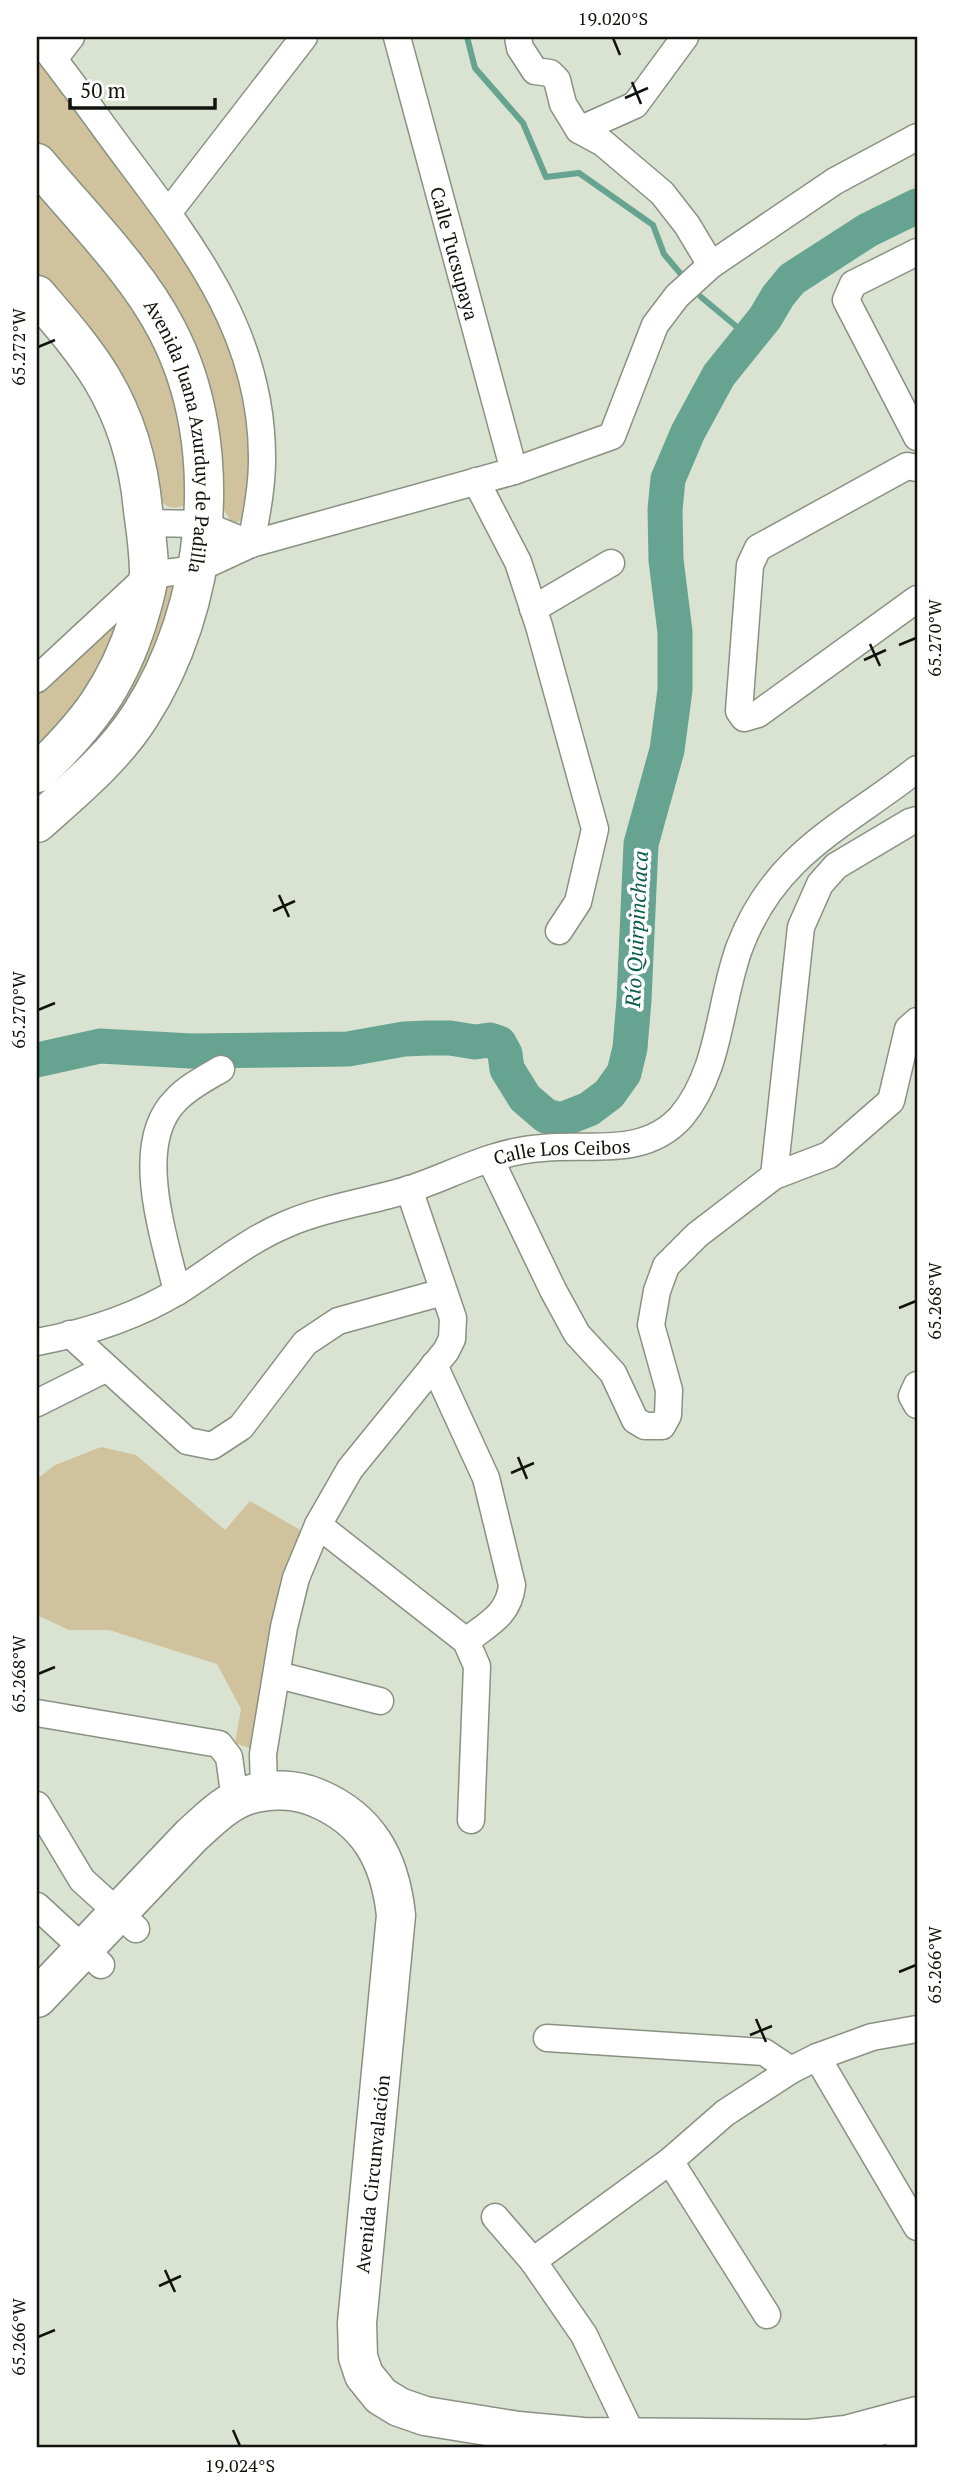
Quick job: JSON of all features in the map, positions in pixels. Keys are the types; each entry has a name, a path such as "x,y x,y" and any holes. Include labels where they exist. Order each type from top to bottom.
{"highway":[{"name":"Avenida Juana Azurduy de Padilla","path":"37,163 144,291 168,332 198,417 204,481 202,551 178,642 160,682 139,718 113,752 37,823"},
{"name":"Avenida Juana Azurduy de Padilla","path":"37,295 71,334 103,380 128,436 140,480 149,575 130,646 116,677 96,710 73,739 37,773"},
{"name":"Avenida Circunvalación","path":"37,2027 93,1957 127,1921 192,1835 216,1813 249,1796 285,1790 309,1795 349,1815 362,1827 381,1855 394,1896 394,1949 356,2323 358,2357 364,2375 381,2396 399,2407 425,2416 518,2431 583,2437 845,2442 917,2416"},
{"name":"Avenida Circunvalación","path":"127,1921 218,1844 245,1824 264,1817 285,1815 304,1819 327,1828 349,1847 369,1894 371,1924 330,2339 345,2386 359,2405 377,2420 402,2432 435,2442 479,2448"},
{"name":"Avenida Circunvalación","path":"37,1998 93,1957"},
{"path":"905,2448 917,2445"}],"street":[{"path":"54,59 71,37"},
{"path":"168,213 304,37"},
{"name":"Calle Tucsupaya","path":"397,37 514,471"},
{"path":"518,37 520,48 535,71 550,73 557,80 563,104 579,130 603,143 662,193 687,225 711,265"},
{"path":"579,130 635,105 685,37"},
{"path":"37,38 168,213 215,283 236,326 252,379 262,460 251,544"},
{"path":"37,679 149,575 197,569 251,544 514,471 612,436 655,325 677,296 711,265 835,181 917,137"},
{"path":"917,252 853,284 846,300 917,437"},
{"path":"917,468 906,466 758,548 750,565 739,711 744,718 758,714 917,598"},
{"path":"476,481 518,562 596,829 578,902 559,931"},
{"path":"145,523 202,524 251,544"},
{"path":"533,609 611,563"},
{"name":"Calle Los Ceibos","path":"37,1342 122,1318 177,1292 261,1237 289,1223 409,1189 490,1158 543,1147 628,1146 649,1140 667,1129 691,1102 707,1069 741,944 761,904 788,866 822,835 917,769"},
{"path":"774,1177 801,927 820,884 836,866 909,822 917,820"},
{"path":"490,1158 577,1334 613,1373 635,1420 645,1426 662,1426 668,1415 670,1390 651,1325 657,1291 666,1266 697,1235 774,1177 829,1155 891,1101 908,1029 917,1021"},
{"path":"177,1292 159,1214 153,1158 157,1129 177,1098 221,1069"},
{"path":"249,1796 263,1754 284,1626 296,1578 318,1525 350,1469 434,1366 452,1339 453,1318 409,1189"},
{"path":"71,1334 187,1441 212,1446 242,1427 305,1343 338,1321 443,1292"},
{"path":"434,1366 486,1478 512,1585 510,1600 499,1615 466,1641"},
{"path":"37,1403 107,1368"},
{"path":"318,1525 466,1641 477,1666 471,1820"},
{"path":"278,1675 380,1701"},
{"path":"37,1713 219,1744 229,1756 249,1796"},
{"path":"37,1805 82,1880 127,1921"},
{"path":"37,1906 93,1957"},
{"path":"533,2261 670,2161 725,2113 791,2070 817,2057 872,2037 917,2029"},
{"path":"547,2038 764,2052 791,2070"},
{"path":"817,2057 917,2227"},
{"path":"670,2161 767,2315"},
{"path":"495,2217 533,2261 584,2335 633,2437"}],"shaded area":[{"path":"37,51 215,296 256,436 245,518 238,522 231,522 224,510 223,461 217,418 208,382 94,209 37,141"},
{"path":"37,180 142,314 182,405 186,505 173,508 162,502 37,277"},
{"path":"157,585 183,588 140,695 37,807 37,788"},
{"path":"132,597 112,660 37,756 37,696"},
{"path":"101,1447 136,1455 225,1530 250,1501 302,1531 255,1750 235,1743 241,1709 217,1664 109,1630 69,1630 37,1615 37,1479 55,1465"}],"waterway":[{"path":"467,37 475,68 523,123 546,177 579,173 653,225 664,254 680,273"},
{"name":"Río Quirpinchaca","path":"37,1060 100,1046 191,1051 348,1049 404,1039 450,1038 475,1042 490,1040 499,1043 505,1054 507,1069 525,1098 546,1116 561,1120 589,1109 609,1094 624,1073 630,1048 641,844 667,750 675,690 675,632 666,560 665,510 668,479 688,432 719,375 765,318 792,279 868,230 917,206"},
{"path":"701,297 749,337"}]}
